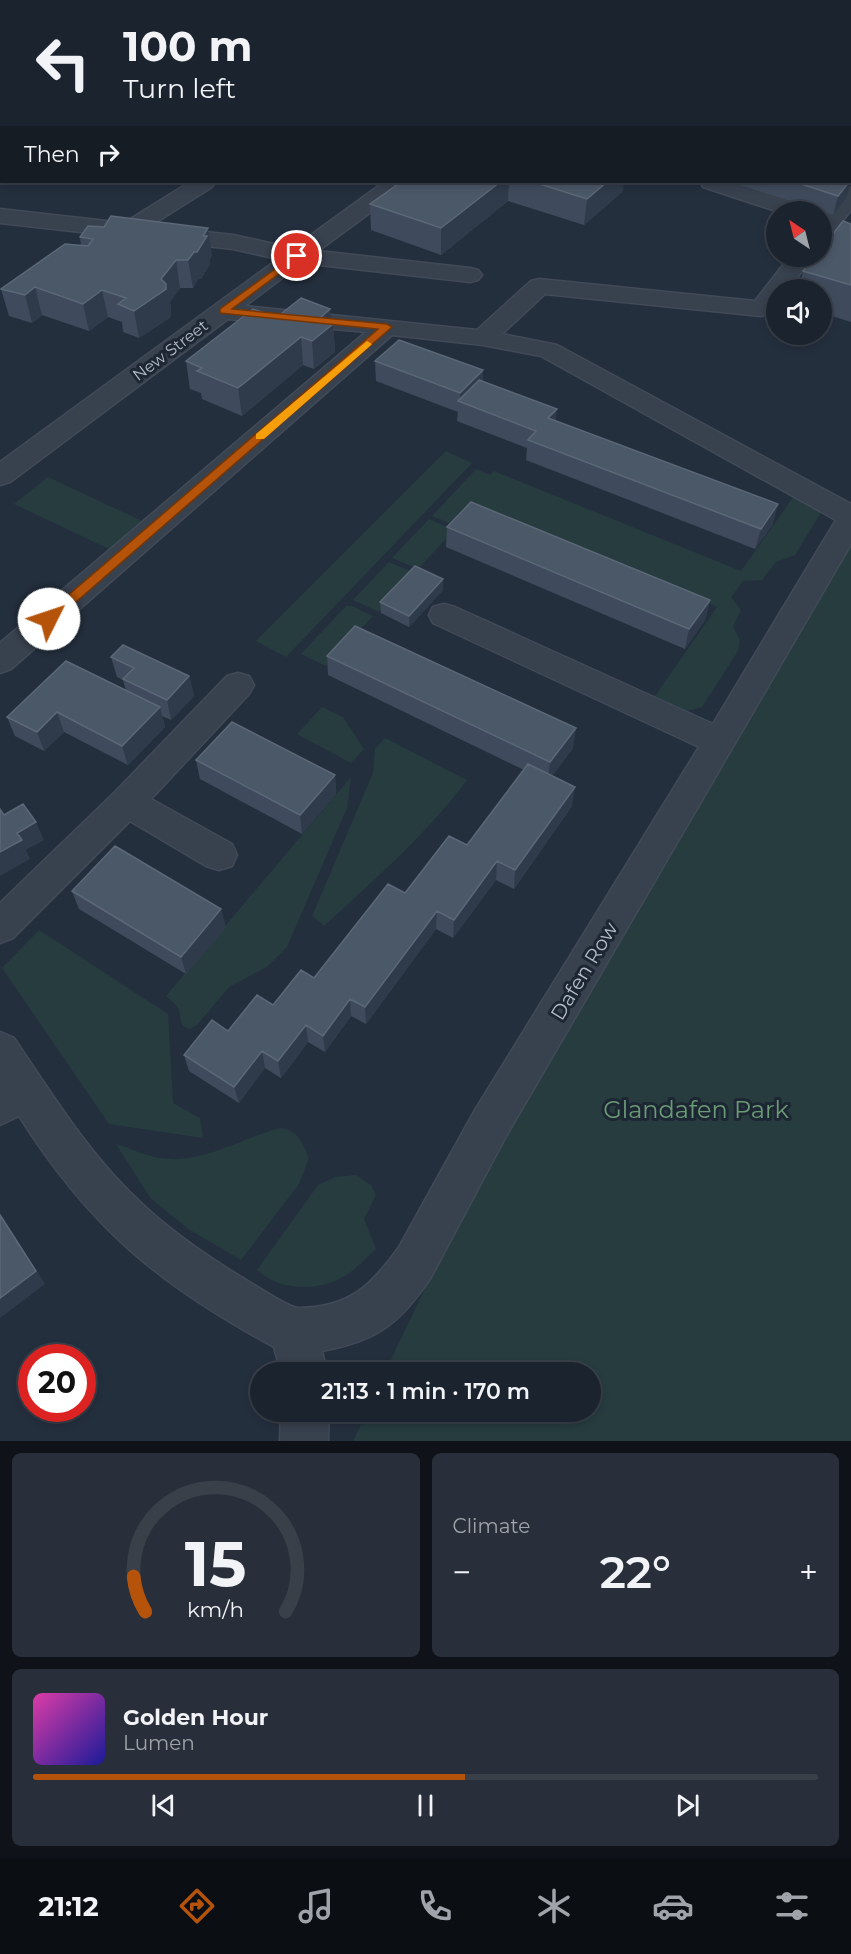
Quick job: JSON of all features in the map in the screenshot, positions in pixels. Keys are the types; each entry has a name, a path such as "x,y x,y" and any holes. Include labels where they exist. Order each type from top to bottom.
{"street":[{"path":"127,231 202,183"},
{"name":"New Street","path":"0,476 396,183"},
{"path":"714,183 769,201"},
{"path":"832,224 851,195"},
{"path":"0,216 232,243 297,256 470,275"},
{"path":"483,338 539,286 761,309 793,267"},
{"path":"223,311 483,338 548,350 851,517"},
{"path":"0,661 387,327"},
{"name":"Dafen Row","path":"299,1352 383,1303 415,1262 478,1143 596,954 851,517"},
{"path":"444,615 720,742"},
{"path":"0,927 127,802 238,685"},
{"path":"127,802 219,855"},
{"path":"0,1051 12,1096 68,1153 102,1194 184,1266 240,1304 299,1352"},
{"path":"304,1441 305,1422"}],"green space":[{"path":"446,451 472,463 286,657 256,641"},
{"path":"476,469 490,475 494,471 741,571 794,496 822,511 795,555 776,562 762,580 743,581 731,597 741,610 733,626 740,641 738,651 702,707 687,711 655,696 717,607 483,508 463,529 432,516"},
{"path":"48,477 144,522 111,550 14,504"},
{"path":"429,519 454,530 418,569 392,558"},
{"name":"Glandafen Park","path":"851,542 851,1441 353,1441 362,1422 601,1422 601,1362 390,1362 464,1207"},
{"path":"389,562 415,573 379,612 353,600"},
{"path":"346,606 352,606 373,616 326,666 301,654"},
{"path":"322,707 343,717 364,749 351,763 297,734"},
{"path":"385,738 467,780 417,838 324,926 312,916 373,773 375,749"},
{"path":"351,777 347,808 287,947 267,967 229,987 197,1025 190,1029 186,1028 183,1026 178,1007 166,996"},
{"path":"39,930 168,1014 173,1103 200,1118 203,1138 109,1124 2,968"},
{"path":"280,1128 296,1134 309,1158 299,1184 241,1260 190,1230 151,1199 116,1144 154,1157 191,1158"},
{"path":"356,1175 371,1185 376,1195 364,1219 376,1249 348,1274 326,1284 289,1286 257,1270 318,1185 335,1177"}],"building":[{"path":"400,183 499,183 441,228 370,204"},
{"path":"536,183 606,183 587,199"},
{"path":"798,183 848,183 838,196"},
{"path":"111,216 208,228 203,236 207,236 197,252 194,252 188,260 176,260 161,279 166,284 166,289 134,311 118,304 126,298 102,290 83,304 35,287 25,295 1,289 65,244 88,246 93,239 80,237 88,226 104,227"},
{"path":"843,221 851,224 851,285 803,271 806,267 832,267 832,235"},
{"path":"301,298 330,309 319,319 333,324 312,341 301,337 238,388 197,371 202,368 186,361 253,309 277,317"},
{"path":"399,340 483,370 460,393 375,361"},
{"path":"479,380 557,409 548,418 778,504 761,529 528,440 536,431 458,401"},
{"path":"471,502 710,600 689,629 447,527"},
{"path":"415,566 443,579 409,616 380,602"},
{"path":"355,626 576,728 550,762 327,656"},
{"path":"123,645 189,676 167,700 123,679 134,668 111,657"},
{"path":"66,661 160,707 122,746 57,712 37,732 7,717"},
{"path":"232,722 335,775 300,815 196,760"},
{"path":"528,764 575,787 515,870 497,861 454,920 437,911 365,1007 350,999 323,1036 306,1025 278,1061 262,1051 234,1087 184,1055 212,1020 228,1031 257,995 273,1005 301,970 314,978 388,884 405,893 449,836 467,845"},
{"path":"23,804 36,822 17,833 22,840 0,852 0,809 4,815"},
{"path":"115,846 221,909 181,957 72,891"},
{"path":"0,1215 36,1271 0,1298"}],"slow traffic":[{"path":"260,436 367,344"}],"route":[{"path":"49,619 387,327 223,311 297,256"}]}
